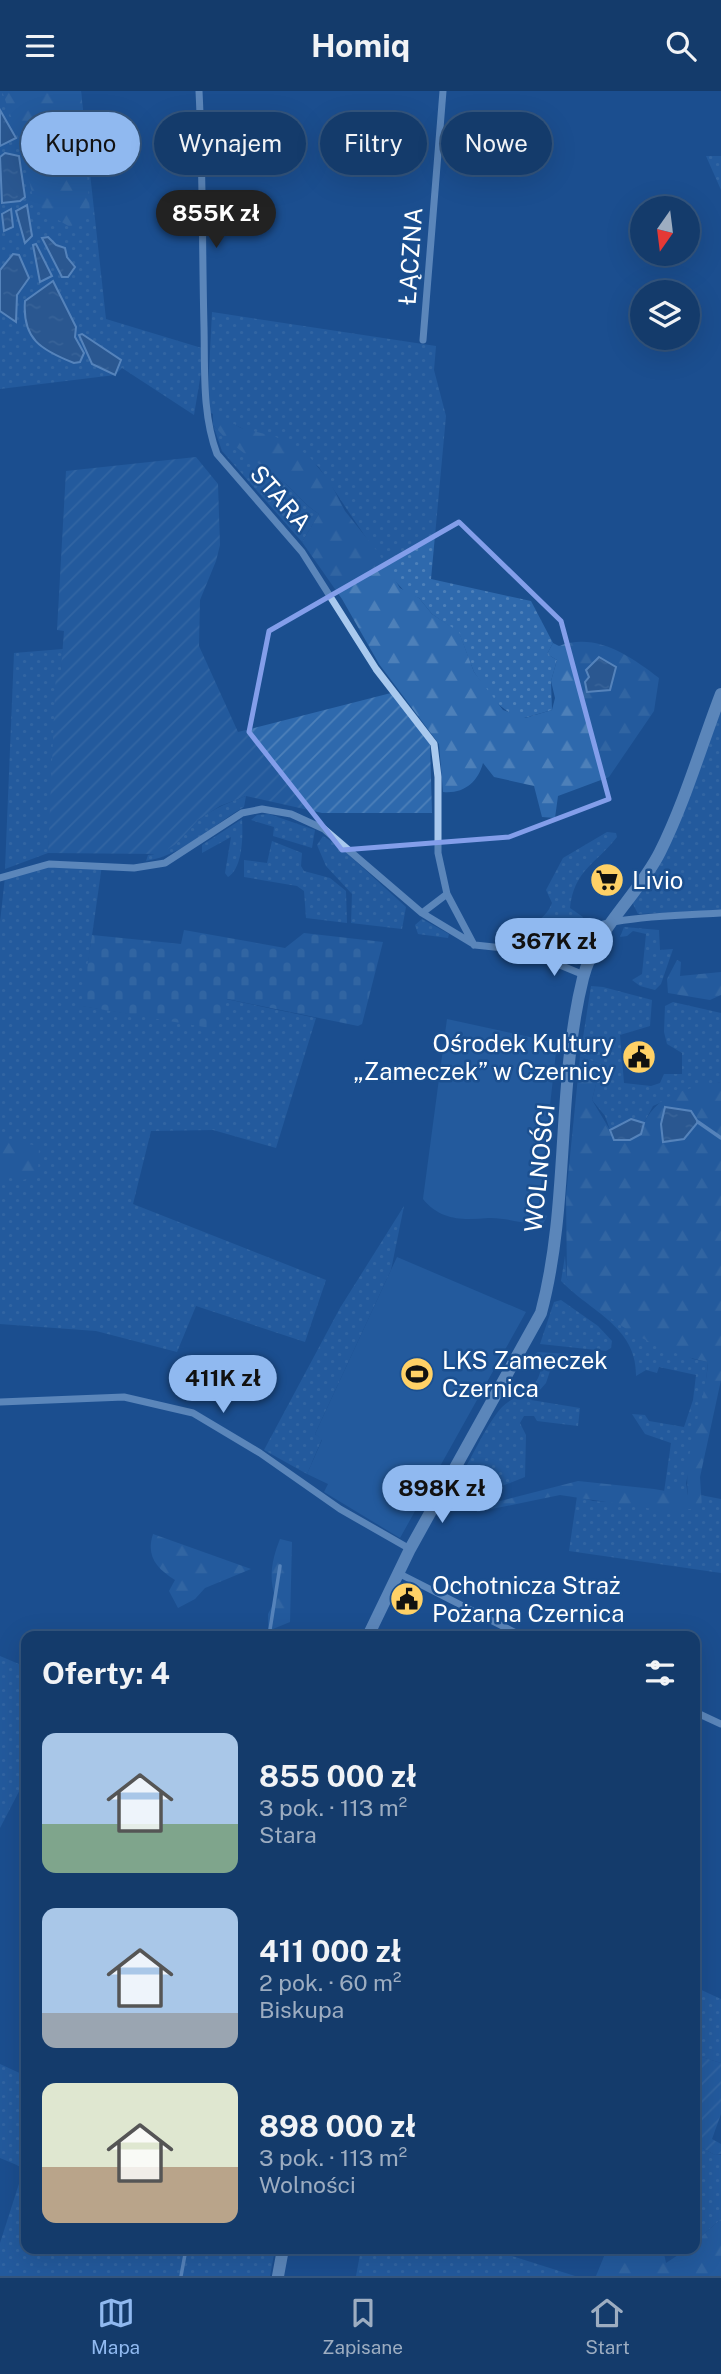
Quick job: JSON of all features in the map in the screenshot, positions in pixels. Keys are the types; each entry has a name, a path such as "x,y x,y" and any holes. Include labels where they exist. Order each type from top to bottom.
{"street":[{"name":"STARA","path":"199,91 207,411 217,454 302,552 376,669 434,744 438,777 438,853 447,894 475,945"},
{"name":"ŁĄCZNA","path":"423,340 443,91"},
{"name":"WOLNOŚCI","path":"370,1631 410,1549 530,1338 541,1313 548,1287 556,1220 572,1038 584,975 593,950 609,923 660,852 721,694"},
{"path":"0,878 57,863 134,868 165,863 242,813 262,809 291,814 324,829 422,913 475,945 539,952 563,967 584,975"},
{"path":"422,913 447,894"},
{"path":"539,952 553,941 609,923 638,917 721,913"},
{"path":"0,1402 124,1397 193,1413 260,1453 340,1509 410,1549"},
{"path":"398,1573 512,1631"},
{"path":"700,1714 721,1724"},
{"path":"278,2276 282,2254"}],"highlighted area":[{"path":"459,522 561,621 609,799 509,837 342,850 249,732 269,631"}],"green space":[{"path":"0,91 81,91 83,112 21,112 21,175 90,175 106,319 205,349 194,415 122,368 115,375 0,389"},
{"path":"2,91 81,91 83,112 21,112 21,146"},
{"path":"706,156 721,156 721,190"},
{"path":"28,175 87,175 90,214 70,227 45,212 33,197"},
{"path":"212,312 436,346 434,370 446,416 431,579 531,601 553,643 547,654 557,660 551,681 552,710 524,718 515,717 494,701 474,672 459,633 432,614 419,598 407,594 395,581 318,466 207,411"},
{"path":"213,412 241,428 276,437 308,455 330,482 345,511 377,551 400,588 419,598 432,614 459,632 474,672 503,710 525,718 552,710 555,698 551,681 557,660 547,654 553,643 559,646 573,642 599,644 624,655 659,678 654,711 609,777 558,796 555,818 542,817 534,786 494,777 483,763 478,776 464,789 443,792 439,744 379,664 342,599 302,542 319,514 221,433 213,425"},
{"path":"213,425 319,514 302,542 222,451"},
{"path":"196,457 218,484 220,545 200,600 199,646 238,732 391,693 430,744 432,813 322,813 246,796 220,806 198,820 176,844 159,854 48,853 56,671 61,670 64,631 57,630 66,471"},
{"path":"63,649 48,853 5,869 14,653"},
{"path":"721,712 721,910 638,914 632,902"},
{"path":"246,796 244,807 197,839 173,853 146,861 148,855 171,846 206,814"},
{"path":"269,814 315,830 312,848 273,836 274,827 251,820 257,815"},
{"path":"242,819 239,859 233,873 228,877 225,873 231,837 202,853 202,845"},
{"path":"607,832 616,833 617,837 587,868 572,895 570,908 583,917 581,921 565,925 551,935 511,937 509,929 535,922 549,910 552,903 546,890 563,858"},
{"path":"323,836 339,846 406,907 402,929 351,923 352,894 326,866 317,845"},
{"path":"272,841 302,853 301,866 304,871 330,878 346,891 347,923 306,918 304,891 297,886 244,877 244,860 267,863"},
{"path":"49,864 102,865 82,1006 216,1028 226,999 316,1018 276,1148 213,1130 151,1131 133,1204 326,1280 305,1342 196,1306 177,1352 96,1331 0,1324 0,922 5,877"},
{"path":"422,919 449,934 448,938 418,934 415,925"},
{"path":"624,927 659,930 660,950 673,949 661,984 655,990 640,986 632,980 642,974 646,934 633,931 620,937"},
{"path":"184,930 285,948 304,933 383,942 362,1024 358,1026 227,999 216,1029 81,1006 92,935 181,944"},
{"path":"581,938 591,941 581,963 576,965 559,959 556,951 561,945"},
{"path":"677,960 681,962 680,976 721,972 721,995 710,1000 668,993 667,979"},
{"path":"591,986 652,1000 650,1026 620,1035 624,1083 651,1086 660,1083 664,1074 682,1074 682,1053 667,1044 664,1032 665,1006 673,1002 721,1013 721,1082 689,1090 653,1106 644,1123 623,1122 610,1130 605,1116 592,1100 601,1064 580,1057"},
{"path":"447,1019 557,1043 538,1212 547,1216 541,1228 534,1230 532,1223 499,1218 453,1217 437,1212 423,1199"},
{"path":"580,1057 601,1064 592,1100 610,1130 631,1119 644,1123 658,1104 676,1093 721,1082 721,1380 700,1477 702,1508 666,1511 560,1495 477,1512 477,1507 578,1481 688,1495 691,1445 708,1362 669,1350 631,1332 581,1294 567,1279 566,1196"},
{"path":"0,1139 39,1146 38,1175 23,1180 0,1176"},
{"path":"404,1206 391,1270 315,1434 322,1439 307,1474 264,1450 340,1308"},
{"path":"565,1256 567,1279 604,1311 693,1359 708,1362 704,1400 686,1483 688,1496 664,1492 671,1443 645,1434 632,1414 645,1415 649,1421 684,1427 693,1400 696,1375 659,1367 657,1373 646,1370 636,1376 634,1359 621,1333 561,1281"},
{"name":"LKS Zameczek Czernica","path":"397,1257 526,1312 400,1538 324,1492 328,1484 307,1474 322,1440 315,1434"},
{"path":"561,1300 598,1326 612,1341 611,1348 606,1351 540,1344 554,1302"},
{"path":"538,1352 568,1354 568,1358 552,1365 546,1383 531,1400 580,1408 578,1426 537,1421 534,1416 524,1416 520,1423 526,1435 525,1477 484,1493 458,1487 462,1474 497,1413 537,1380 541,1364 534,1355"},
{"path":"700,1495 721,1499 721,1573 569,1551 577,1496 593,1501 702,1508"},
{"path":"153,1534 251,1569 205,1588 195,1599 178,1608 169,1591 175,1580 154,1561 151,1549"},
{"path":"280,1539 292,1542 290,1622 268,1631 268,1614 276,1599 272,1569"},
{"path":"0,1656 21,1665 21,1788 0,1828"},
{"path":"700,1989 721,1999 721,2063 700,2057"},
{"path":"700,2057 721,2063 721,2114 712,2139 721,2144 721,2154 715,2155 700,2147"},
{"path":"0,2064 21,2074 21,2167 0,2158"},
{"path":"700,2147 715,2155 721,2155 721,2219 700,2238 700,2178"},
{"path":"21,2177 21,2254 274,2254 270,2276 0,2276 0,2243"},
{"path":"721,2219 721,2276 596,2276 605,2254 664,2254 666,2263 680,2254 700,2254 700,2238"},
{"path":"360,2254 506,2254 575,2276 356,2276"}],"water":[{"path":"0,110 16,138 0,146"},
{"path":"5,153 19,156 25,197 20,201 2,203 0,157"},
{"path":"27,205 32,236 25,243 16,211"},
{"path":"11,209 13,227 4,231 2,214"},
{"path":"48,237 56,245 65,248 67,257 75,267 68,277 62,277 42,238"},
{"path":"36,244 52,276 40,282 33,245"},
{"path":"13,254 19,255 29,278 17,295 16,322 0,311 0,270"},
{"path":"53,281 76,327 75,337 84,353 80,362 74,363 43,348 30,334 27,325 25,301"},
{"path":"82,334 121,360 115,375 92,364 79,335"},
{"path":"599,657 616,667 610,690 587,692 585,682 589,677 586,670"},
{"path":"665,1107 691,1111 698,1122 684,1139 663,1142 661,1124"},
{"path":"631,1119 644,1123 641,1134 630,1140 614,1140 610,1130"}],"waterway":[{"path":"698,1122 721,1138"},
{"path":"270,1631 280,1566"},
{"path":"181,2276 185,2254"}],"place":[{"name":"Livio","path":"607,880"},
{"name":"Ośrodek Kultury „Zameczek” w Czernicy","path":"639,1057"},
{"name":"LKS Zameczek Czernica","path":"417,1374"},
{"name":"Ochotnicza Straż Pożarna Czernica","path":"407,1599"}]}
